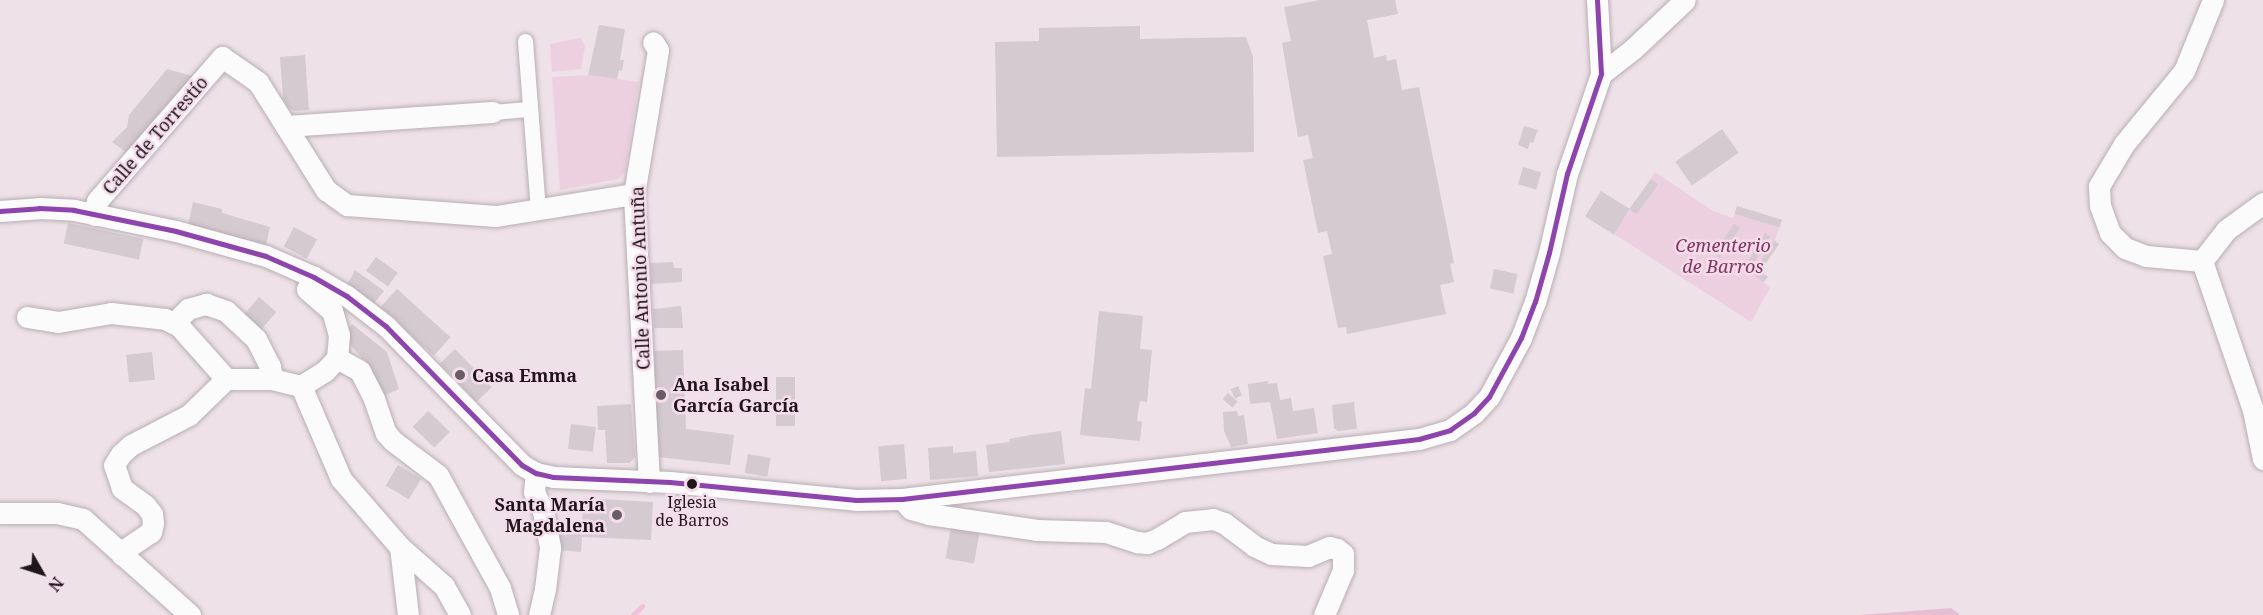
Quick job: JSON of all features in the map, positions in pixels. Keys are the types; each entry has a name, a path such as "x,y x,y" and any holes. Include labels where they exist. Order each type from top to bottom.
{"street":[{"path":"0,211 39,208 95,215 237,247 279,261 347,296 386,327 522,465 536,473 553,477 649,482 811,497 902,499 1419,439 1450,430 1474,413 1489,397 1521,338 1544,272 1566,174 1601,74 1597,0"},
{"path":"1601,74 1633,49 1685,0"},
{"path":"2202,261 2146,256 2126,248 2110,233 2100,206 2099,186 2124,144 2184,72 2213,0"},
{"path":"525,41 538,209"},
{"name":"Calle Antonio Antuña","path":"649,482 634,194 658,50 653,42"},
{"name":"Calle de Torrestío","path":"95,215 97,201 222,57 258,82 286,126"},
{"path":"530,109 286,126 326,190 347,205 496,216 634,194"},
{"path":"2202,261 2226,230 2263,203"},
{"path":"2202,261 2253,410 2263,459"},
{"path":"122,555 127,548 151,532 153,523 152,514 145,505 122,488 116,476 114,465 121,454 131,445 189,415 226,379 272,379 301,386 325,371 336,358 339,335 332,311 307,289 314,278"},
{"path":"174,323 188,309 206,304 226,311 256,339 270,366 272,379"},
{"path":"27,317 58,322 111,313 140,315 174,323 226,379"},
{"path":"336,358 360,371 374,399 386,433 393,441 438,475 500,588 508,615"},
{"path":"301,386 341,479 400,547 444,586 460,615"},
{"path":"536,473 534,492 543,512 550,548 539,615"},
{"path":"902,499 911,509 929,514 1037,530 1106,532 1137,542 1147,543 1157,539 1185,522 1214,519 1224,523 1254,546 1271,554 1308,556 1329,547 1337,549 1343,554 1343,570 1324,615"},
{"path":"0,513 71,515 95,528 190,615"},
{"path":"400,547 408,615"}],"green space":[{"path":"580,38 585,46 581,69 552,72 550,44"},
{"path":"588,75 639,82 625,172 618,179 560,190 552,77"},
{"name":"Cementerio de Barros","path":"1655,172 1713,211 1733,218 1737,206 1782,220 1775,240 1779,244 1761,271 1768,277 1763,282 1770,288 1751,322 1614,234"}],"shaded area":[{"path":"1951,608 1960,615 1860,615"}],"building":[{"path":"1320,0 1395,0 1398,14 1367,20 1374,58 1386,55 1387,61 1396,59 1402,90 1419,87 1454,263 1450,264 1454,282 1440,285 1446,314 1347,334 1346,327 1338,328 1323,256 1332,254 1327,231 1318,233 1303,160 1313,158 1308,135 1298,137 1282,43 1291,41 1284,7"},
{"path":"599,25 625,29 620,60 624,60 622,71 619,70 617,79 588,75"},
{"path":"1140,26 1140,39 1246,37 1253,57 1254,152 997,157 995,42 1039,41 1039,28"},
{"path":"305,55 309,110 295,111 289,109 283,99 280,57"},
{"path":"167,69 196,77 130,155 112,142 127,127 129,115"},
{"path":"1524,126 1538,130 1528,149 1518,145"},
{"path":"1722,129 1739,153 1692,185 1675,162"},
{"path":"1523,167 1541,172 1536,190 1518,184"},
{"path":"1651,179 1658,184 1637,214 1629,209"},
{"path":"1601,191 1630,209 1614,234 1585,216"},
{"path":"193,202 222,209 222,213 270,227 266,245 188,225"},
{"path":"1737,206 1782,220 1780,227 1735,214"},
{"path":"68,223 143,239 139,260 64,244"},
{"path":"1734,224 1740,228 1720,258 1714,254"},
{"path":"294,227 317,239 307,259 284,246"},
{"path":"1765,233 1770,236 1749,272 1743,269"},
{"path":"1774,241 1779,244 1760,271 1768,277 1763,282 1752,273"},
{"path":"376,257 398,273 388,287 366,271"},
{"path":"673,262 674,268 682,268 682,282 651,284 650,263"},
{"path":"1494,269 1517,274 1513,294 1490,289"},
{"path":"355,270 384,291 374,303 347,285"},
{"path":"397,289 451,337 434,356 380,308"},
{"path":"259,297 276,312 259,332 241,317"},
{"path":"681,306 683,328 654,328 653,309"},
{"path":"1099,311 1143,316 1140,349 1152,350 1147,402 1140,401 1138,412 1137,421 1142,422 1140,441 1080,435 1085,388 1091,389"},
{"path":"352,324 387,352 399,389 382,397 365,361 343,337"},
{"path":"455,349 492,387 477,402 440,364"},
{"path":"683,350 686,429 734,435 730,465 657,457 651,351"},
{"path":"152,352 155,380 129,383 126,355"},
{"path":"776,377 795,377 795,426 776,426"},
{"path":"1268,381 1268,384 1277,383 1280,400 1291,398 1293,411 1314,408 1318,433 1277,439 1270,402 1250,404 1248,384"},
{"path":"1238,386 1242,395 1235,398 1231,389"},
{"path":"1228,393 1238,402 1232,408 1223,399"},
{"path":"1354,402 1357,429 1338,431 1334,428 1332,405"},
{"path":"631,404 635,457 630,463 607,463 605,430 598,430 597,406"},
{"path":"428,411 450,432 434,448 413,427"},
{"path":"1237,411 1238,416 1244,415 1248,444 1231,447 1224,431 1223,412"},
{"path":"571,424 596,427 593,452 568,449"},
{"path":"1061,431 1065,464 989,472 986,445"},
{"path":"904,444 907,479 881,481 878,446"},
{"path":"953,446 953,453 976,451 978,476 930,480 928,448"},
{"path":"748,454 771,458 767,477 745,473"},
{"path":"398,465 421,479 409,499 386,486"},
{"name":"Santa María Magdalena","path":"583,498 653,502 651,540 582,537 581,552 558,550 559,529 582,530"},
{"path":"951,527 980,532 974,564 945,559"}],"waterway":[{"path":"633,615 642,606"}],"transit line":[{"path":"0,211 39,208 74,210 176,231 266,256 314,277 347,296 386,326 522,465 536,473 553,477 670,482 856,500 902,499 1419,439 1450,430 1474,413 1489,397 1521,338 1535,302 1549,253 1567,174 1601,74 1597,0"}],"place":[{"name":"Casa Emma","path":"460,375"},
{"name":"Ana Isabel García García","path":"661,395"},
{"name":"Iglesia de Barros","path":"692,484"},
{"name":"Santa María Magdalena","path":"617,515"}]}
